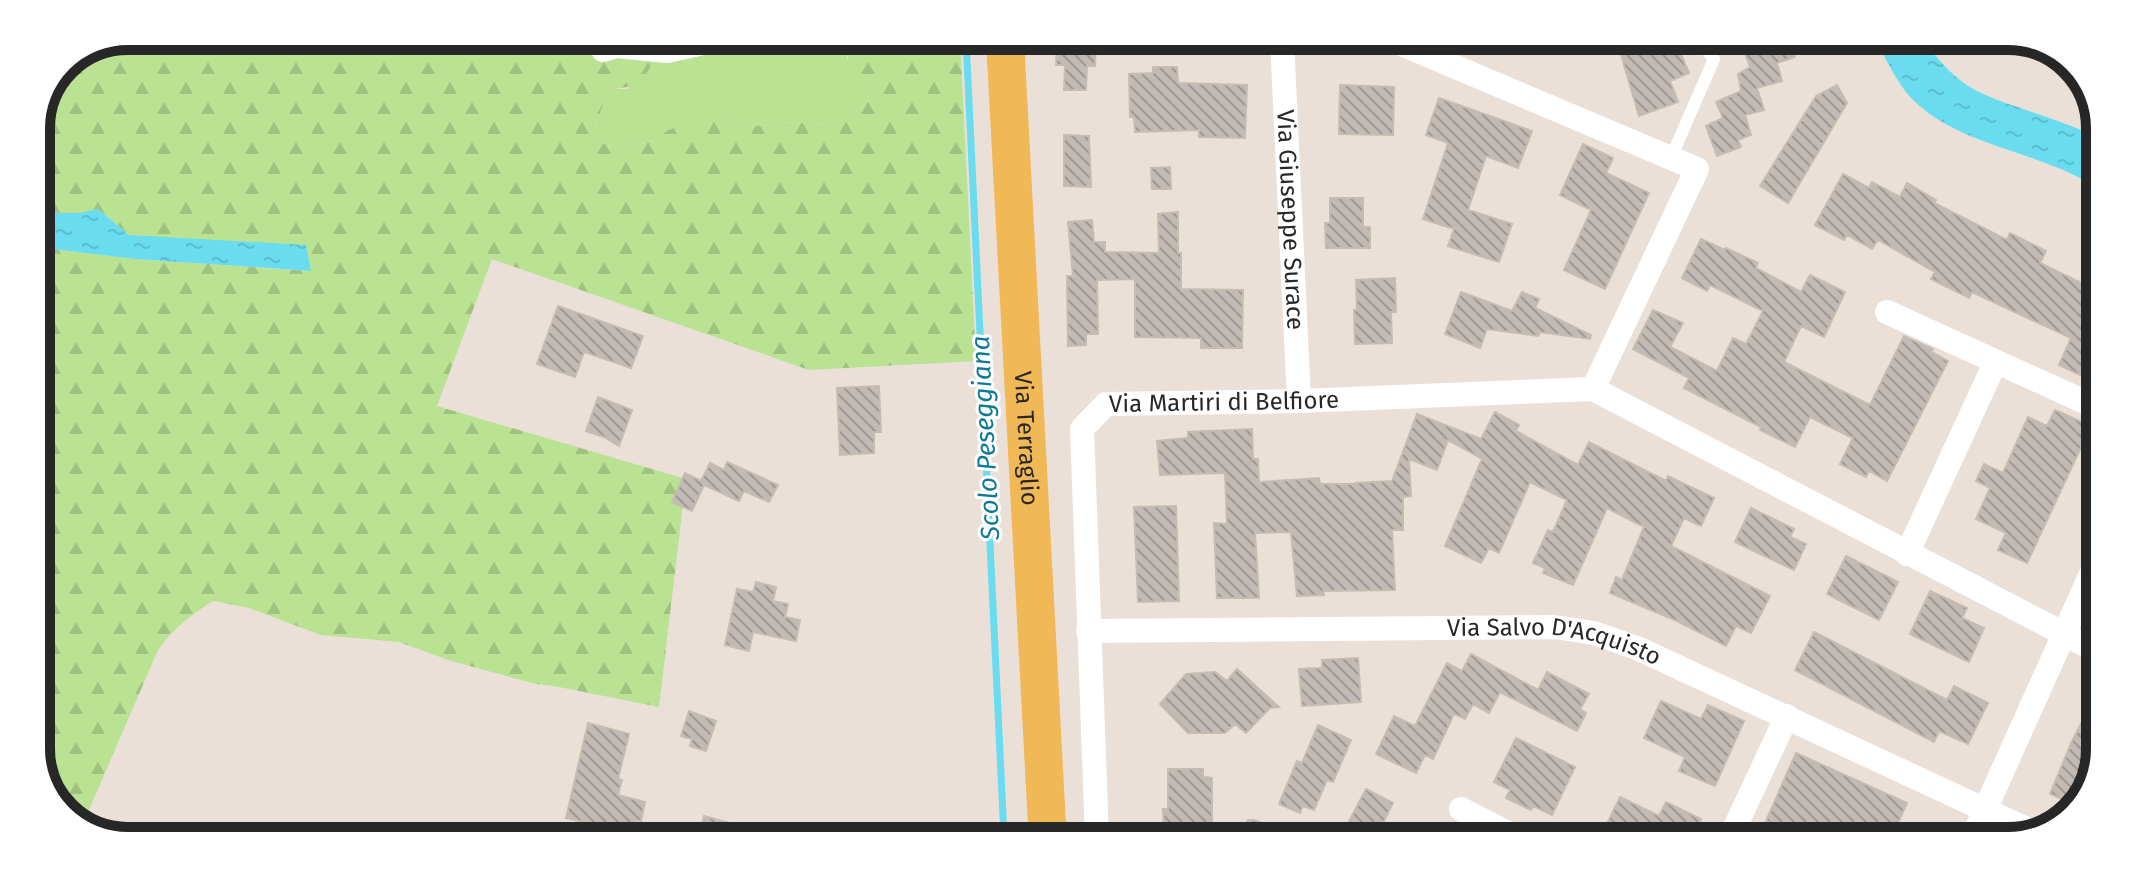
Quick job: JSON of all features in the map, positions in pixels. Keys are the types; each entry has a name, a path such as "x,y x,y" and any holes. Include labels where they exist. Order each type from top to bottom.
{"main road":[{"name":"Via Terraglio","path":"1006,50 1049,827"}],"street":[{"name":"Via Giuseppe Surace","path":"1282,50 1299,401"},
{"path":"1415,50 1697,169 1593,389 2086,646"},
{"path":"1887,312 2086,403"},
{"path":"1907,554 1995,363"},
{"name":"Via Martiri di Belfiore","path":"1097,827 1082,429 1106,404 1299,401 1593,389"},
{"path":"1977,827 2086,585"},
{"name":"Via Salvo D'Acquisto","path":"1088,631 1555,627 1594,633 1637,648 2020,826"},
{"path":"1735,827 1787,716"},
{"path":"1461,809 1496,827"}],"lane":[{"path":"1671,158 1714,59 1707,50"}],"green space":[{"path":"643,50 847,50 847,58 869,82 867,102 853,115 835,124 777,122 758,126 720,119 668,130 653,141 616,147 599,143 596,123 609,89 628,89"},
{"path":"658,50 641,80 629,86 609,89 596,123 599,143 616,147 653,141 668,130 701,119 758,126 777,122 835,124 853,115 867,102 869,82 852,69 848,50 961,50 976,361 809,370 492,259 437,406 686,479 659,707 536,684 451,661 399,642 321,635 249,608 213,601 182,623 158,650 87,815 60,788 50,754 50,249 135,259 310,271 195,240 129,235 98,209 59,213 50,211 50,128 56,98 63,85 85,63 113,51"}],"water":[{"path":"1880,50 1931,50 1950,71 1973,89 2086,133 2086,181 1943,123 1913,100 1897,80"},
{"path":"98,209 129,235 306,245 311,271 135,259 50,249 50,211 79,213"}],"building":[{"path":"1057,50 1096,50 1095,66 1087,66 1086,90 1064,90 1065,65 1056,65"},
{"path":"1620,50 1679,50 1689,73 1670,81 1678,102 1639,116"},
{"path":"1744,50 1792,50 1795,57 1777,63 1782,81 1757,88 1764,110 1745,115 1751,135 1738,140 1741,147 1717,156 1706,126 1723,118 1716,102 1741,91 1738,74 1750,67"},
{"path":"1153,67 1177,67 1178,83 1247,85 1245,138 1199,137 1199,130 1135,132 1134,117 1130,117 1129,74 1153,73"},
{"path":"1340,85 1394,87 1393,135 1339,134"},
{"path":"1837,85 1847,103 1788,203 1760,186 1816,96"},
{"path":"1439,98 1532,131 1518,168 1486,156 1468,210 1512,224 1499,262 1448,246 1454,229 1423,219 1448,143 1426,135"},
{"path":"1064,135 1089,136 1091,187 1064,186"},
{"path":"1583,144 1613,158 1606,173 1649,193 1605,289 1564,270 1591,210 1560,195"},
{"path":"1170,167 1171,189 1152,189 1151,168"},
{"path":"1843,174 1869,188 1872,182 1900,197 1907,183 1936,200 1934,203 2007,240 2010,233 2046,251 2040,263 2086,285 2086,373 2082,376 2059,365 2071,338 1972,292 1969,298 1931,279 1935,272 1878,240 1872,249 1847,235 1844,240 1815,225"},
{"path":"1330,198 1363,198 1363,227 1370,227 1370,248 1326,248 1325,223 1330,223"},
{"path":"1178,212 1181,289 1243,290 1242,348 1201,348 1201,338 1135,337 1135,279 1097,280 1098,334 1086,334 1086,345 1068,346 1067,276 1073,276 1068,222 1092,220 1094,242 1105,242 1105,252 1159,253 1158,214"},
{"path":"1701,239 1758,263 1756,268 1801,292 1810,275 1845,292 1824,337 1801,326 1784,362 1870,405 1904,336 1933,349 1931,352 1948,361 1887,481 1869,471 1866,477 1840,464 1853,438 1810,417 1795,447 1684,388 1689,378 1633,349 1653,310 1683,323 1670,347 1717,371 1733,338 1746,344 1763,311 1710,285 1707,291 1682,278"},
{"path":"1395,278 1396,312 1391,312 1392,343 1355,344 1356,280"},
{"path":"1461,292 1512,311 1522,292 1539,299 1535,308 1591,335 1590,339 1487,329 1480,348 1445,334"},
{"path":"558,306 643,336 631,368 584,352 575,377 537,364"},
{"path":"879,386 881,432 874,432 874,453 840,455 837,388"},
{"path":"598,397 632,410 619,446 586,431"},
{"path":"2055,410 2086,424 2086,437 2027,563 1998,550 2006,533 1976,519 1990,488 1976,481 1984,464 2003,473 2028,417 2047,426"},
{"path":"1495,412 1519,425 1516,431 1578,465 1589,442 1666,481 1668,476 1714,498 1701,526 1684,518 1671,546 1770,596 1751,633 1736,626 1726,646 1610,593 1616,577 1622,580 1644,527 1607,508 1573,585 1543,573 1545,568 1533,563 1548,530 1553,532 1567,500 1530,482 1499,553 1489,548 1481,563 1445,546 1482,459 1448,440 1437,470 1409,459 1411,496 1403,497 1403,530 1392,530 1395,590 1323,591 1324,595 1297,596 1291,532 1255,533 1259,598 1217,598 1214,523 1227,524 1225,473 1160,475 1157,441 1188,438 1188,432 1252,429 1253,459 1258,459 1259,482 1319,478 1320,484 1392,481 1417,414 1481,439"},
{"path":"727,462 778,485 769,502 744,491 739,501 704,485 692,511 672,502 685,473 701,481 710,463 724,470"},
{"path":"1176,506 1179,601 1138,602 1134,507"},
{"path":"1751,508 1794,529 1790,537 1806,544 1794,570 1735,542"},
{"path":"1846,556 1898,582 1879,620 1827,594"},
{"path":"756,582 776,587 773,601 788,604 785,617 800,620 796,641 753,632 749,651 725,645 737,589 753,592"},
{"path":"1930,591 1967,608 1962,618 1984,628 1969,662 1910,634"},
{"path":"1814,632 1947,700 1954,686 1988,703 1968,744 1939,731 1934,742 1795,670"},
{"path":"1471,654 1538,690 1547,672 1589,694 1580,709 1586,713 1577,731 1500,692 1489,713 1473,704 1465,719 1454,714 1433,759 1425,755 1416,773 1376,754 1394,716 1415,726 1447,663 1462,671"},
{"path":"1358,658 1361,702 1302,706 1299,669 1322,668 1322,660"},
{"path":"1237,669 1279,707 1270,708 1246,733 1235,724 1225,733 1188,733 1160,704 1186,674 1215,672 1227,681"},
{"path":"1661,701 1701,719 1708,705 1744,721 1715,786 1679,771 1685,757 1644,738"},
{"path":"689,711 716,721 706,751 690,746 692,739 681,736"},
{"path":"2086,714 2082,774 2066,801 2050,794"},
{"path":"588,723 629,734 618,779 622,780 618,795 645,802 641,821 635,820 633,827 606,827 566,818"},
{"path":"1318,725 1351,740 1333,782 1327,780 1314,810 1303,806 1300,813 1279,804 1297,761 1302,763"},
{"path":"1516,738 1575,767 1552,815 1533,806 1531,810 1506,798 1510,790 1494,782"},
{"path":"1796,753 1907,803 1896,827 1779,827 1766,821"},
{"path":"1168,769 1203,769 1203,777 1212,778 1212,827 1164,827 1163,809 1168,809"},
{"path":"1366,789 1393,803 1381,827 1346,827"},
{"path":"1620,797 1659,816 1666,802 1701,819 1697,827 1605,827"},
{"path":"704,816 744,827 701,827"},
{"path":"1248,820 1255,820 1271,827 1245,827"}],"waterway":[{"name":"Scolo Peseggiana","path":"967,50 1004,827"}]}
